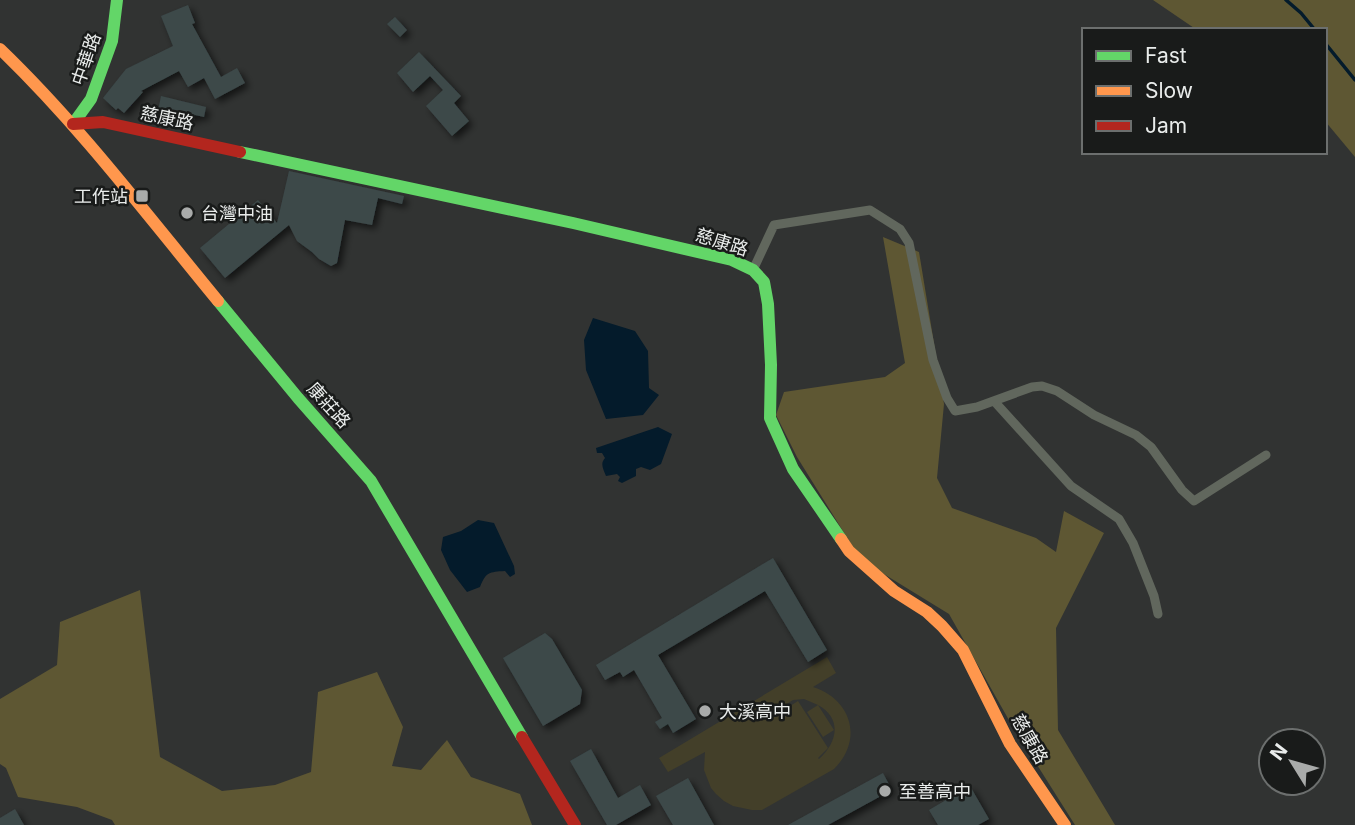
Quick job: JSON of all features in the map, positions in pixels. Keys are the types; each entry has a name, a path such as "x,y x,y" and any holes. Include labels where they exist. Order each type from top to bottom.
{"street":[{"name":"中華路","path":"73,124 91,99 113,41 117,0"},
{"name":"康莊路","path":"0,49 73,124 298,398 371,481 575,825"},
{"name":"慈康路","path":"73,124 103,122 194,141 573,223 732,260 753,270 764,282 768,304 770,418 793,469 849,551 894,591 927,612 963,650 1010,744 1065,825"},
{"path":"753,270 774,225 870,210 900,229 909,243 933,360 947,398 955,411 977,407 1032,387 1057,391 1094,415 1136,435 1151,447 1182,490 1194,501 1266,455"},
{"path":"994,401 1071,486 1119,519 1133,543 1154,596 1158,614"}],"shaded area":[{"path":"1153,0 1355,0 1355,157 1327,123 1327,28 1194,28"},
{"path":"883,237 919,252 944,404 937,478 952,508 1036,538 1056,552 1064,511 1104,533 1056,628 1058,730 1115,825 1075,825 1010,722 949,614 861,560 797,457 776,415 784,392 885,377 905,363"},
{"path":"140,590 160,757 222,791 275,785 311,772 318,692 377,672 403,727 392,766 421,770 447,740 471,777 520,794 532,825 115,825 112,820 77,807 18,797 6,768 0,764 0,699 57,665 60,622"},
{"path":"827,657 836,673 813,687 837,701 849,721 849,745 843,757 834,769 762,810 733,806 716,794 704,770 705,752 668,772 659,758","holes":["804,699 826,711 835,731 830,746 819,759 828,748 798,701 787,708 785,705 793,700"]},
{"path":"818,705 834,730 823,737 807,712"}],"water":[{"path":"593,318 635,331 648,351 649,388 659,395 643,415 606,419 586,370 584,340"},
{"path":"658,427 672,434 661,464 650,470 641,467 636,469 636,476 622,483 618,481 620,477 617,474 606,476 602,464 605,458 602,453 597,453 596,448"},
{"path":"478,520 494,523 514,566 515,574 510,577 505,571 492,573 484,578 480,587 467,592 450,570 441,550 443,537 461,531"}],"building":[{"path":"188,5 195,23 192,24 221,77 237,68 245,83 215,99 204,78 188,87 179,71 141,91 143,92 124,113 118,108 116,110 103,98 126,69 173,46 161,16"},
{"path":"395,17 407,30 400,37 387,24"},
{"path":"419,52 461,96 454,103 469,121 452,136 426,106 443,90 430,76 413,92 397,73"},
{"path":"161,96 206,107 204,117 195,115 194,120 158,111"},
{"path":"289,171 404,196 402,204 378,198 372,225 345,220 337,263 331,266 297,241 289,225 225,278 200,248 258,200 277,223"},
{"path":"773,558 827,650 808,662 765,591 658,655 696,719 673,733 668,724 660,729 655,722 662,718 634,670 623,677 620,672 605,680 596,665"},
{"path":"545,633 552,639 582,690 580,704 543,726 503,658"},
{"path":"591,749 618,798 640,785 651,805 616,825 607,825 570,761"},
{"path":"883,773 892,790 828,825 788,825"},
{"path":"688,778 714,825 673,825 656,796"},
{"path":"970,786 989,819 978,825 938,825 929,810"},
{"path":"15,809 24,825 0,825 0,818"}],"waterway":[{"path":"1286,0 1313,28"},
{"path":"1327,45 1355,80"}],"traffic: fast":[{"path":"73,124 91,99 112,41 117,0"},
{"path":"240,152 573,223 732,260 753,270 764,282 768,304 770,418 793,469 841,539"},
{"path":"218,301 371,481 522,737"}],"traffic: slow":[{"path":"0,49 85,140 218,301"},
{"path":"841,539 849,551 894,591 927,612 963,650 1010,744 1065,825"}],"traffic: jam":[{"path":"73,124 103,122 240,152"},
{"path":"522,737 575,825"}],"place":[{"name":"工作站","path":"142,196"},
{"name":"台灣中油","path":"187,213"},
{"name":"大溪高中","path":"705,711"},
{"name":"至善高中","path":"885,791"}]}
